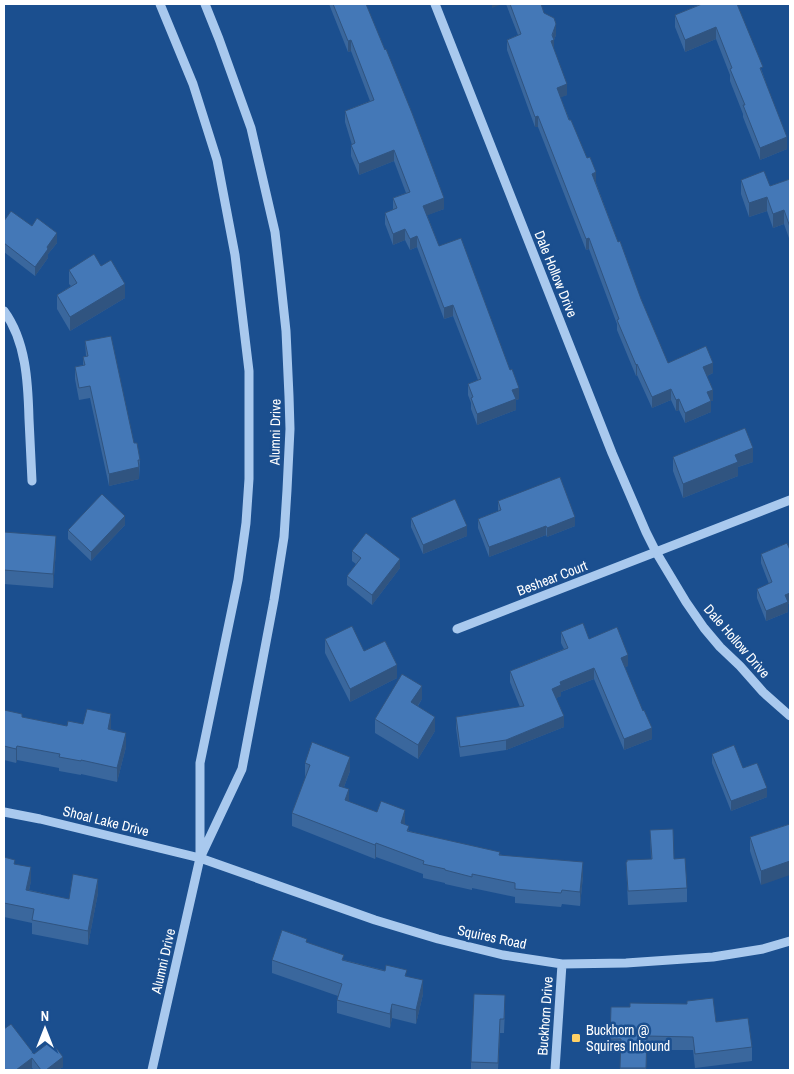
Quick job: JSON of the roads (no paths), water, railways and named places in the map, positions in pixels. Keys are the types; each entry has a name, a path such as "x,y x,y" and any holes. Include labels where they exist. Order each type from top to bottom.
{"street":[{"name":"Alumni Drive","path":"160,4 193,84 217,160 235,255 250,371 250,479 246,523 238,580 200,763 200,858"},
{"name":"Alumni Drive","path":"152,1070 200,858 242,769 274,600 284,537 287,490 290,428 286,331 275,232 251,128 220,39 205,4"},
{"name":"Dale Hollow Drive","path":"435,4 616,462 646,532 686,602 704,628 763,692 790,716"},
{"path":"4,311 14,327 21,347 28,382 32,481"},
{"path":"656,552 790,500"},
{"name":"Beshear Court","path":"458,629 656,552"},
{"name":"Shoal Lake Drive","path":"4,812 200,858"},
{"name":"Squires Road","path":"200,858 376,920 438,939 503,955 562,964 626,963 713,957 763,949 790,941"},
{"name":"Buckhorn Drive","path":"555,1070 562,964"}],"place":[{"name":"Buckhorn @ Squires Inbound","path":"576,1038"}]}
